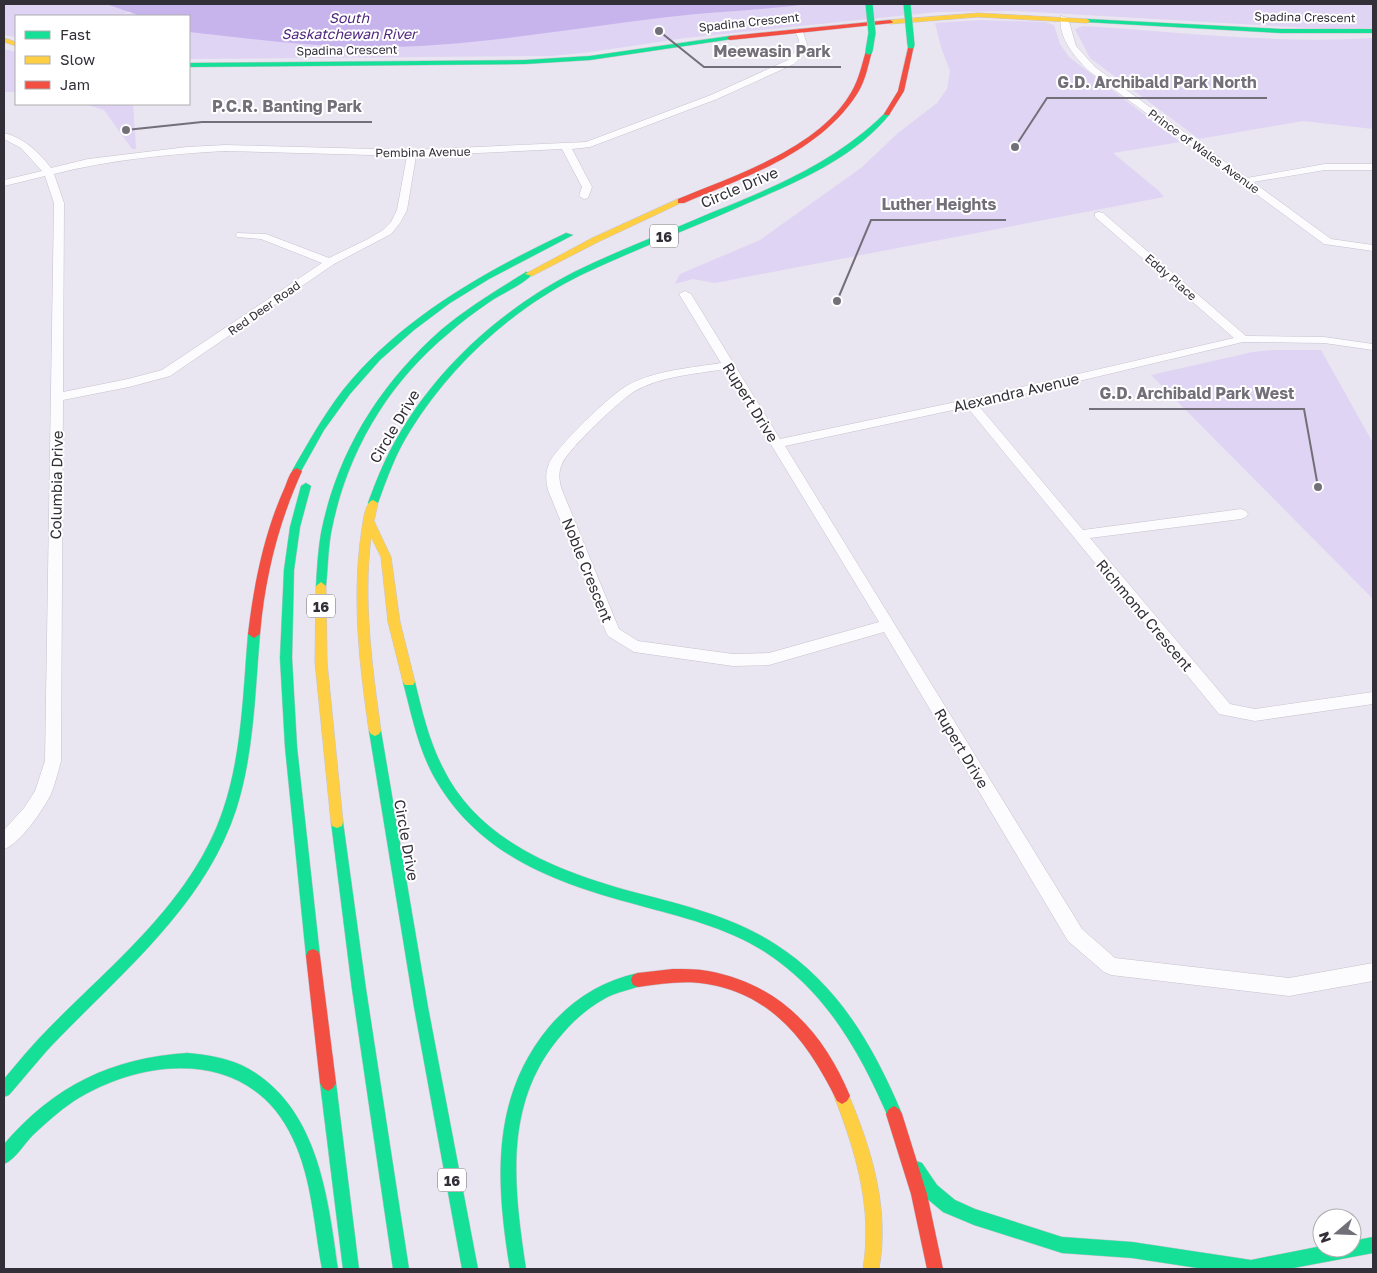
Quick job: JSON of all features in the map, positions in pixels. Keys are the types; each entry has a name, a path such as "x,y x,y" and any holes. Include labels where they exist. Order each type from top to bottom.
{"main road":[{"name":"Circle Drive","path":"401,1269 356,967 341,850 328,734 320,628 321,574 332,502 348,458 376,406 426,346 448,327 513,281 610,233 758,167 814,136 842,110 854,94 869,51 872,33 869,4"},
{"name":"Circle Drive","path":"470,1269 435,1090 383,786 365,653 362,616 363,563 368,520 376,493 387,463 436,387 487,333 541,293 600,263 789,182 853,146 882,120 900,94 911,45 907,4"},
{"name":"Spadina Crescent","path":"190,65 525,62 590,58 691,42 978,15 1064,18 1281,31 1373,31"},
{"path":"622,215 758,167"},
{"path":"4,1090 54,1033 138,951 196,878 217,838 241,770 255,621 271,538 284,496 305,453 336,405 384,349 468,285 529,251 578,231"},
{"path":"336,405 300,506 290,550 287,590 290,721 320,1021 351,1269"},
{"path":"368,520 387,558 390,603 395,628 426,741 434,764 459,805 473,821 492,837 528,861 552,873 601,889 711,919 762,943 789,961 816,984 839,1010 860,1040 875,1070 916,1169 931,1191 949,1206 974,1218 1062,1245 1132,1250 1248,1269 1373,1245"},
{"path":"518,1269 508,1195 508,1151 512,1118 525,1075 537,1054 553,1033 567,1017 586,1002 610,989 672,974 708,974 734,981 758,992 781,1008 801,1027 823,1057 839,1088 863,1162 876,1244 871,1269"},
{"path":"4,1156 28,1129 52,1108 70,1095 113,1073 138,1064 164,1059 205,1060 224,1065 243,1072 260,1083 276,1099 290,1118 303,1148 313,1182 330,1269"},
{"path":"902,1138 916,1186 935,1269"}],"street":[{"name":"Prince of Wales Avenue","path":"1064,18 1068,42 1082,61 1328,242 1373,248"},
{"name":"Pembina Avenue","path":"4,183 97,161 187,150 225,148 412,153 587,145 714,97 779,68 804,49 804,38 800,31"},
{"name":"Columbia Drive","path":"4,136 27,150 49,171 59,202 53,761 43,793 30,813 4,842"},
{"path":"566,147 587,187 584,196"},
{"name":"Red Deer Road","path":"57,397 129,383 166,373 330,262 372,241 395,224 402,210 412,153"},
{"path":"1244,181 1317,167 1349,164 1373,167"},
{"name":"Eddy Place","path":"1099,215 1243,339"},
{"path":"241,235 262,236 330,262"},
{"name":"Rupert Drive","path":"685,294 1075,935 1111,966 1288,987 1373,972"},
{"name":"Alexandra Avenue","path":"778,444 970,403 1243,339 1324,340 1373,347"},
{"name":"Noble Crescent","path":"729,365 659,379 631,389 618,398 557,458 551,474 555,490 613,632 634,646 732,660 768,659 888,625"},
{"name":"Richmond Crescent","path":"970,403 1225,710 1255,715 1373,698"},
{"path":"1079,535 1241,514"}],"shaded area":[{"path":"4,4 128,4 134,10 123,14 144,12 176,15 15,15 15,37 4,35"},
{"path":"821,4 1373,4 1373,28 1329,29 1014,11 937,12 685,38 551,56 190,59 190,17 646,18"},
{"path":"980,20 1045,22 1054,25 1060,44 1069,57 1180,142 1113,153 1164,197 715,283 693,279 675,284 680,274 760,240 861,168 898,133 937,103 947,89 950,71 935,23"},
{"path":"1083,26 1301,40 1373,38 1373,129 1303,121 1199,139 1090,58 1075,29"},
{"path":"4,49 15,52 15,92 4,92"},
{"path":"88,105 133,105 136,149 132,149 104,110"},
{"path":"1321,350 1373,443 1373,599 1151,375 1253,352"}],"water":[{"name":"South Saskatchewan River","path":"106,4 811,4 668,17 475,42 398,47 359,47 295,43 190,32 190,15 138,15"}],"traffic: fast":[{"path":"869,4 872,33 869,51"},
{"path":"907,4 911,45"},
{"path":"1087,21 1281,31 1373,31"},
{"path":"190,65 525,62 590,58 730,38"},
{"path":"373,503 387,466 405,432 427,399 452,368 480,340 511,315 543,293 577,274 755,197 816,168 854,144 887,114"},
{"path":"297,471 320,429 347,392 377,358 411,328 447,301 486,277 569,235"},
{"path":"321,586 326,534 338,486 356,442 380,402 410,365 445,331 485,301 529,274"},
{"path":"306,486 295,527 289,570 286,658 291,747 313,956"},
{"path":"4,1090 47,1040 158,927 180,901 216,843 229,811 240,768 254,634"},
{"path":"409,682 425,739 438,772 455,799 475,823 499,842 553,872 612,892 698,915 734,929 769,947 785,958 804,973 837,1008 863,1048 894,1114"},
{"path":"375,731 421,1007 470,1269"},
{"path":"337,822 359,989 401,1269"},
{"path":"518,1269 509,1203 509,1138 515,1107 525,1077 541,1049 563,1022 579,1007 607,990 638,980"},
{"path":"4,1156 43,1115 70,1095 98,1080 127,1069 157,1062 187,1060 216,1064 243,1074 268,1091 289,1116 306,1151 312,1170 330,1269"},
{"path":"328,1083 351,1269"},
{"path":"916,1169 931,1191 949,1206 974,1217 1040,1239 1062,1245 1132,1250 1251,1268"},
{"path":"1245,1269 1373,1245"}],"traffic: slow":[{"path":"890,22 978,15 1087,21"},
{"path":"4,40 15,44"},
{"path":"529,274 595,240 681,201"},
{"path":"373,503 366,531 361,588 364,646 375,731"},
{"path":"368,520 386,557 394,622 409,682"},
{"path":"321,586 321,662 337,822"},
{"path":"842,1096 857,1136 873,1204 875,1227 871,1269"}],"traffic: jam":[{"path":"730,38 890,22"},
{"path":"887,114 901,91 911,45"},
{"path":"681,201 776,159 820,131 838,114 854,94 869,51"},
{"path":"254,634 259,592 268,551 280,510 297,471"},
{"path":"313,956 328,1083"},
{"path":"638,980 673,976 706,977 736,984 762,997 787,1014 808,1037 826,1064 842,1096"},
{"path":"894,1114 919,1194 935,1269"}],"place":[{"name":"Meewasin Park","path":"659,31"},
{"name":"P.C.R. Banting Park","path":"126,130"},
{"name":"G.D. Archibald Park North","path":"1015,147"},
{"name":"Luther Heights","path":"837,301"},
{"name":"G.D. Archibald Park West","path":"1318,487"}]}
